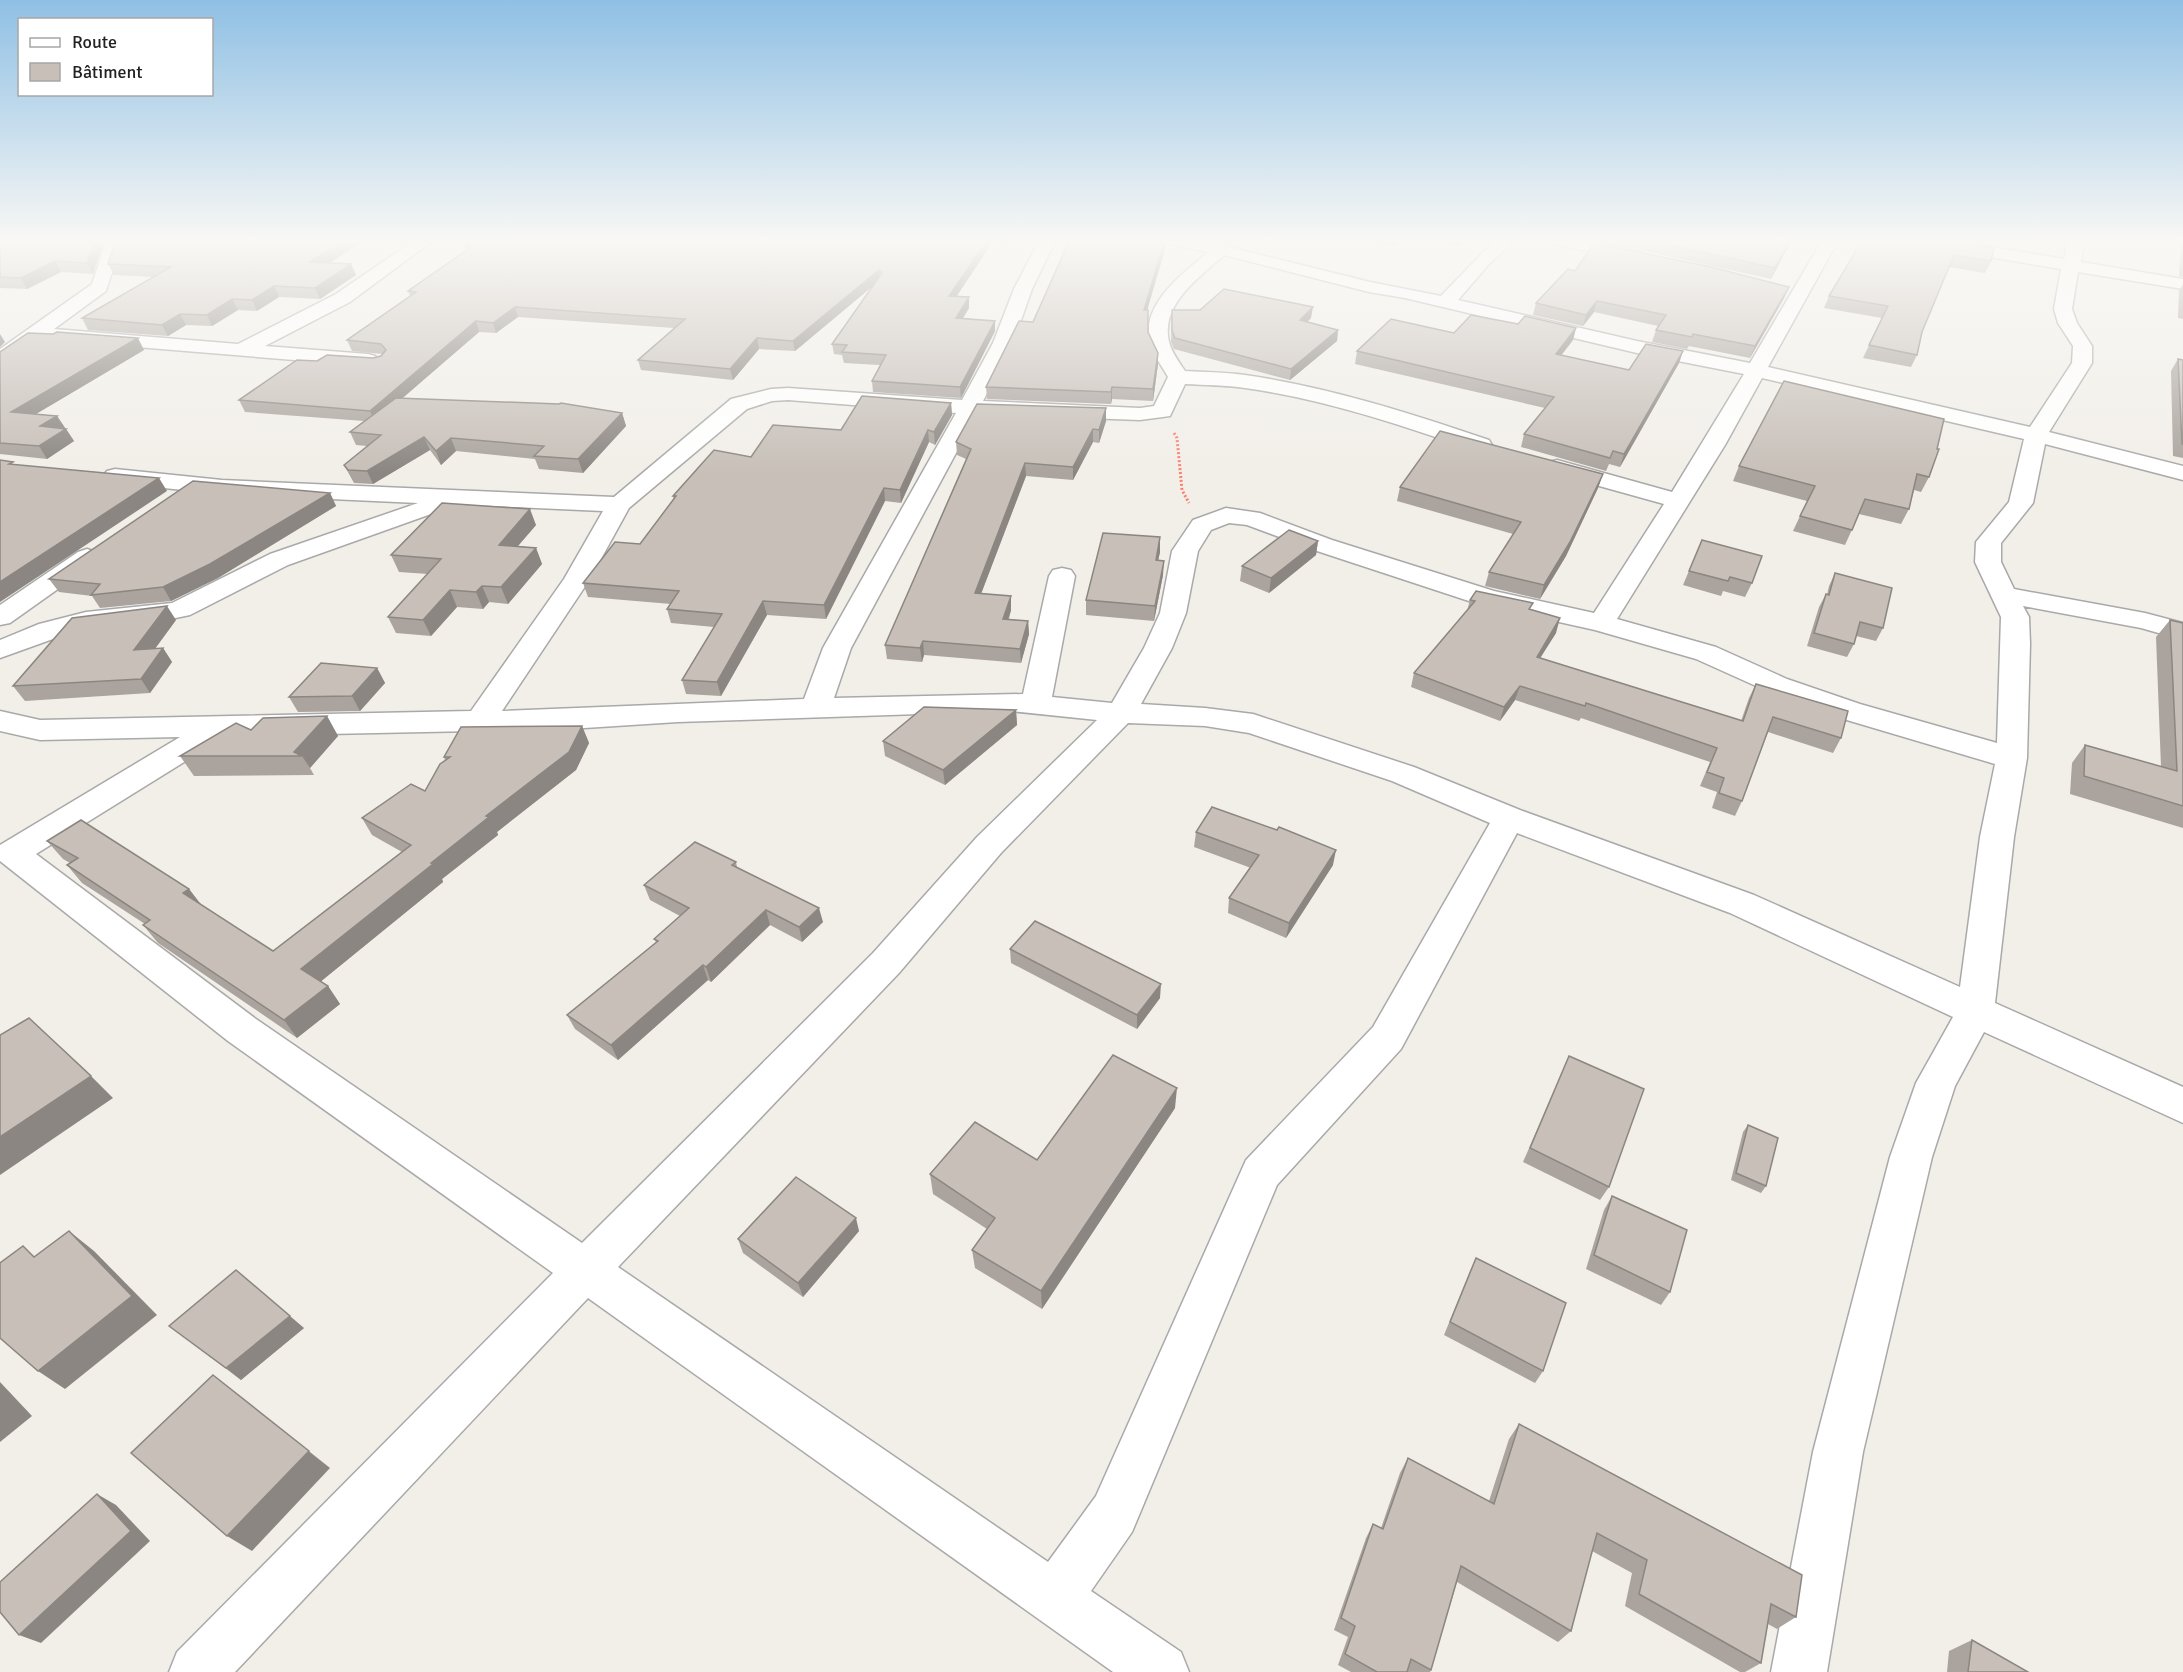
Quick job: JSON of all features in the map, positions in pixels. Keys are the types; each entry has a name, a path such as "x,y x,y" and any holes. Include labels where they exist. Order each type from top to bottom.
{"street":[{"path":"0,358 57,317"},
{"path":"241,350 306,317"},
{"path":"816,708 837,648 939,465 1003,343 1013,317"},
{"path":"1161,317 1159,342 1178,377"},
{"path":"1506,317 1637,347 1755,370 2036,435 2183,473"},
{"path":"1601,623 1679,501 1786,317"},
{"path":"1799,1672 1838,1452 1911,1157 1936,1083 1975,1013 1997,837 2012,758 2015,617 1988,562 1989,542 2021,503 2036,435 2082,363 2085,352 2080,339 2066,317"},
{"path":"34,333 378,361"},
{"path":"481,719 577,579 619,504 739,404 788,393 968,407 1140,414 1162,411 1178,377"},
{"path":"1178,377 1243,381 1294,390 1408,420 1452,437 1497,450"},
{"path":"1541,463 1679,501"},
{"path":"91,473 196,484 619,504"},
{"path":"168,503 196,484"},
{"path":"0,650 57,627 100,617 145,616 181,609 210,596 236,579 259,568 366,528 456,498"},
{"path":"197,1672 584,1271 886,963 944,899 989,844 1121,713 1158,648 1173,613 1185,551 1202,525 1226,515 1251,518 1323,545 1487,598 1601,623 1706,653 1778,685 1850,711 2012,758"},
{"path":"0,617 104,546"},
{"path":"1036,702 1062,576"},
{"path":"2005,595 2122,616 2183,632"},
{"path":"0,721 40,730 481,719 569,719 816,708 1036,702 1121,713 1205,717 1253,724 1403,774 1509,818 1742,904 1896,973 1975,1013 2183,1106"},
{"path":"220,726 6,856 242,1029 584,1271 1161,1672"},
{"path":"1054,1598 1114,1514 1261,1173 1387,1038 1509,818"}],"path":[{"path":"1162,411 1177,438 1182,490 1202,525"}],"building":[{"path":"84,317 175,317 162,325 82,318"},
{"path":"380,317 501,317 493,323 476,321 370,411 239,400 297,360 317,361 327,355 373,358 381,356 386,350 381,344 347,340"},
{"path":"657,317 822,317 793,341 757,338 730,369 638,360 685,319"},
{"path":"851,317 957,317 995,321 960,387 872,381 886,355 842,352 847,345 832,344"},
{"path":"1035,317 1148,317 1148,332 1158,353 1153,389 1112,387 1111,392 986,387 1019,321 1033,322"},
{"path":"1172,317 1303,317 1300,320 1338,330 1291,369 1175,338 1172,331"},
{"path":"1469,317 1518,324 1524,317 1529,317 1576,328 1556,354 1629,370 1646,344 1683,351 1624,454 1613,451 1610,458 1524,434 1554,397 1357,351 1391,319 1454,333"},
{"path":"1665,317 1772,317 1755,346 1693,334 1692,337 1656,330"},
{"path":"1883,317 1928,317 1917,355 1869,345"},
{"path":"57,332 138,338 11,412 57,416 40,426 66,429 39,446 0,443 0,352 28,333 53,334"},
{"path":"2178,359 2183,360 2183,444 2182,444"},
{"path":"1784,381 1944,419 1937,449 1939,449 1929,477 1917,474 1909,509 1865,499 1852,530 1800,516 1815,486 1739,466"},
{"path":"862,396 951,403 934,432 928,430 900,490 884,488 824,605 763,601 717,682 682,680 722,614 667,609 679,591 583,583 615,542 640,544 676,496 673,496 714,450 751,457 773,425 841,430"},
{"path":"396,398 561,403 622,413 578,459 534,456 544,446 451,438 436,451 424,437 367,471 348,470 344,465 381,435 350,432"},
{"path":"977,404 1106,408 1099,430 1093,429 1073,467 1025,463 975,593 1011,596 1003,619 1028,621 1020,649 923,641 920,648 885,645 971,449 956,442"},
{"path":"1440,431 1603,474 1570,542 1544,585 1489,572 1521,522 1400,487"},
{"path":"0,460 13,462 9,464 159,478 0,582"},
{"path":"193,481 330,493 210,564 163,587 91,595 100,584 49,579"},
{"path":"442,503 530,509 499,545 536,548 501,587 482,586 476,592 450,590 423,620 388,617 441,559 391,555"},
{"path":"1289,530 1318,541 1271,578 1242,566"},
{"path":"1103,533 1160,537 1156,560 1164,561 1155,606 1086,600"},
{"path":"1702,540 1762,556 1752,583 1730,577 1728,581 1689,571"},
{"path":"1835,573 1892,588 1883,628 1860,622 1854,644 1814,633"},
{"path":"1476,591 1533,603 1529,609 1560,618 1537,657 1743,721 1756,684 1848,711 1841,738 1773,717 1742,801 1719,793 1724,778 1707,772 1717,748 1586,703 1585,706 1520,686 1504,707 1414,673 1475,601 1470,600"},
{"path":"167,606 134,650 163,648 141,679 13,686 72,618"},
{"path":"2170,620 2183,623 2183,806 2084,776 2085,745 2177,771"},
{"path":"321,663 377,668 352,696 289,697"},
{"path":"924,707 1016,710 943,770 883,741"},
{"path":"327,716 294,752 302,756 180,756 236,723 251,730 263,718"},
{"path":"582,726 569,752 486,816 489,817 431,863 433,864 301,969 328,986 284,1020 143,925 150,920 67,865 78,858 47,841 81,820 189,889 183,893 273,951 411,845 362,818 411,784 425,791 440,764 450,757 444,757 461,727"},
{"path":"1212,807 1277,830 1279,827 1336,850 1289,923 1229,898 1259,855 1196,832"},
{"path":"695,842 736,862 732,865 819,908 799,927 766,910 706,967 703,965 611,1045 567,1015 658,941 654,939 689,908 644,885"},
{"path":"1035,921 1161,984 1137,1015 1010,949"},
{"path":"29,1018 91,1076 0,1137 0,1035"},
{"path":"1113,1055 1177,1088 1041,1291 972,1250 995,1218 930,1174 975,1122 1037,1160"},
{"path":"1569,1056 1644,1089 1609,1187 1530,1148"},
{"path":"1748,1125 1778,1138 1766,1186 1736,1173"},
{"path":"796,1177 856,1218 798,1283 738,1239"},
{"path":"1612,1196 1687,1230 1670,1292 1594,1255"},
{"path":"69,1231 132,1296 38,1371 0,1338 0,1263 23,1246 34,1257"},
{"path":"1476,1258 1566,1303 1543,1371 1450,1322"},
{"path":"236,1270 290,1316 226,1368 169,1326"},
{"path":"213,1375 309,1451 227,1536 131,1453"},
{"path":"1519,1424 1802,1575 1796,1617 1771,1604 1761,1663 1639,1594 1647,1560 1597,1533 1571,1631 1461,1566 1431,1670 1411,1659 1407,1672 1377,1672 1345,1654 1355,1626 1341,1618 1373,1524 1383,1529 1408,1458 1494,1504"},
{"path":"97,1494 131,1531 19,1635 0,1612 0,1582"},
{"path":"1972,1640 2028,1672 1968,1672"}]}
